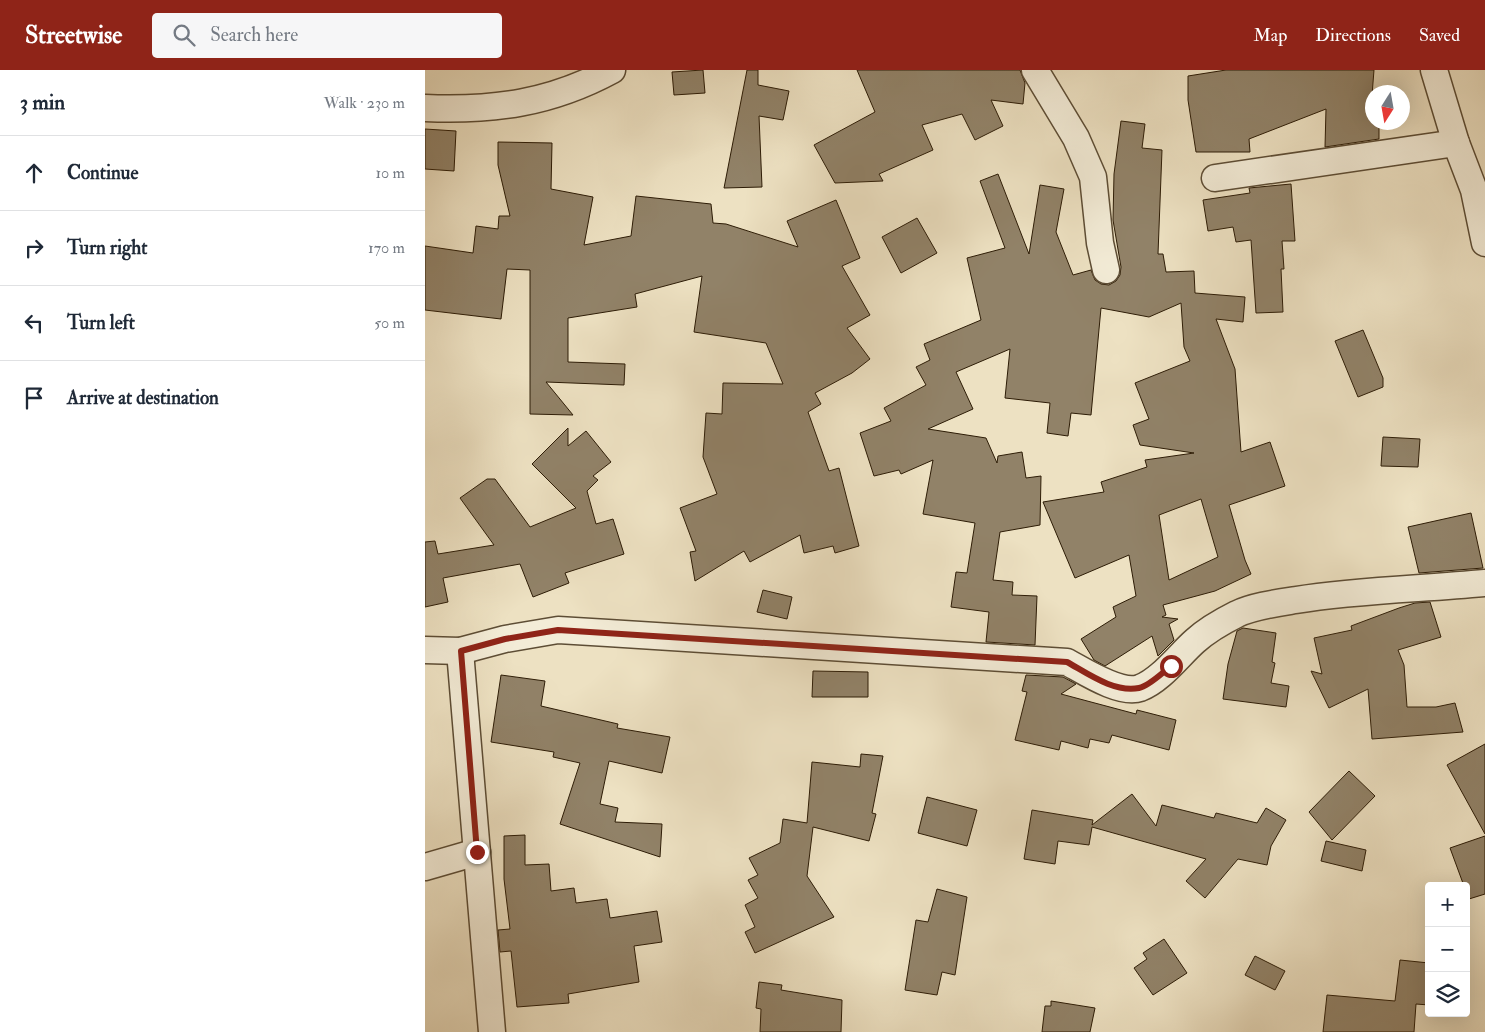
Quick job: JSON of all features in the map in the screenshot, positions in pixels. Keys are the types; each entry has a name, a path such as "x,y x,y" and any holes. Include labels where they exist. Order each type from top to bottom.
{"street":[{"path":"425,108 521,104 556,96 588,83 612,70"},
{"path":"1035,70 1076,138 1093,177 1099,243 1106,270"},
{"path":"1433,70 1456,143 1479,192 1485,243"},
{"path":"1215,178 1456,143"},
{"path":"425,650 461,651 505,639 558,630 1067,662 1104,683 1127,688 1140,688 1171,666 1196,640 1237,614 1276,603 1332,594 1416,590 1485,583"},
{"path":"461,651 492,1032"},
{"path":"425,867 477,852"}],"building":[{"path":"703,70 705,93 674,95 672,72"},
{"path":"747,70 758,70 758,85 789,91 783,120 759,116 762,187 724,188"},
{"path":"857,70 1020,70 1025,83 1023,104 991,100 1003,126 975,140 962,114 922,125 933,150 879,174 883,181 835,183 814,145 875,112"},
{"path":"1226,70 1374,70 1373,85 1365,85 1365,130 1379,130 1379,139 1325,147 1326,109 1249,139 1250,152 1196,152 1188,100 1188,76"},
{"path":"1121,121 1145,124 1142,148 1162,150 1158,254 1163,254 1166,272 1194,271 1195,293 1245,297 1243,322 1216,319 1235,369 1241,452 1270,442 1285,486 1229,505 1251,574 1215,591 1163,605 1166,615 1162,617 1178,619 1169,624 1174,640 1158,656 1152,636 1105,666 1094,660 1081,639 1116,617 1113,607 1136,596 1129,555 1075,578 1043,502 1104,492 1101,482 1147,467 1145,460 1194,453 1140,445 1133,425 1149,419 1135,383 1190,361 1184,347 1181,303 1149,317 1101,308 1091,415 1071,413 1068,436 1047,433 1050,403 1005,398 1010,349 956,372 973,409 928,429 986,438 997,463 998,456 1022,452 1026,478 1041,476 1040,525 1000,532 993,580 1013,582 1012,595 1037,596 1035,645 986,642 989,612 951,607 956,572 967,573 975,523 923,514 933,460 901,474 899,470 874,476 860,433 891,421 884,408 926,385 916,367 930,360 924,344 981,320 967,258 1005,248 980,181 998,174 1029,254 1040,185 1064,189 1056,232 1073,275 1091,270 1095,280 1101,284 1109,285 1116,281 1120,275 1121,267 1113,220 1114,174","holes":["1201,499 1218,557 1169,580 1159,515"]},
{"path":"425,129 456,131 454,171 425,169"},
{"path":"498,142 552,143 551,189 593,197 584,245 631,236 636,196 711,204 713,223 726,224 798,247 787,221 836,200 860,258 842,266 870,315 847,328 870,359 852,373 815,393 821,404 808,412 829,471 839,468 859,546 835,553 833,546 804,553 800,535 750,562 744,551 695,581 690,552 696,551 680,508 717,494 703,457 706,413 722,414 723,383 783,384 766,343 694,332 702,276 635,294 637,307 568,318 568,362 625,364 624,385 546,382 573,415 530,414 530,270 507,269 501,319 425,310 425,246 473,253 476,226 498,229 499,216 510,216 498,165"},
{"path":"1291,184 1295,241 1282,241 1284,269 1281,269 1283,312 1256,313 1251,240 1236,242 1233,227 1208,231 1203,200 1250,193 1249,188"},
{"path":"917,218 937,253 901,273 882,237"},
{"path":"1363,330 1383,378 1383,387 1358,397 1335,341"},
{"path":"568,428 568,446 586,431 611,462 593,476 598,480 587,491 596,524 613,519 624,554 565,573 569,583 533,597 520,564 443,578 448,602 425,607 425,542 435,541 438,554 494,545 460,498 487,479 495,479 530,527 576,508 532,464"},
{"path":"1383,437 1420,439 1418,467 1381,466"},
{"path":"1471,513 1483,568 1419,573 1408,527"},
{"path":"763,590 792,597 787,619 757,612"},
{"path":"1430,602 1441,637 1398,650 1404,665 1407,707 1436,707 1455,703 1463,732 1372,739 1368,689 1329,708 1311,671 1322,674 1314,638 1352,630 1351,626 1399,608 1415,603"},
{"path":"1243,628 1276,633 1272,662 1275,663 1271,683 1289,686 1286,707 1223,699 1228,664 1237,631"},
{"path":"813,671 868,672 868,697 812,697"},
{"path":"501,675 545,681 541,706 618,724 617,728 670,737 662,773 609,761 600,804 618,808 615,822 662,824 660,857 560,824 580,763 553,757 554,752 491,742"},
{"path":"1026,675 1063,677 1076,684 1061,694 1136,714 1137,710 1176,720 1169,750 1112,735 1109,743 1090,739 1088,748 1061,741 1059,750 1015,740 1027,692 1022,691"},
{"path":"1485,744 1485,834 1447,765"},
{"path":"861,754 883,756 872,813 876,814 869,841 813,827 807,876 834,917 755,953 745,932 755,927 745,905 758,898 748,880 758,875 749,858 780,843 783,819 807,823 812,762 860,767"},
{"path":"1349,771 1375,796 1332,840 1309,812"},
{"path":"1132,794 1156,826 1162,805 1214,818 1216,813 1257,823 1266,808 1286,820 1271,846 1267,865 1238,859 1205,898 1186,881 1206,859 1092,827 1089,845 1058,841 1055,864 1024,859 1032,810 1093,820 1092,825"},
{"path":"927,797 977,810 967,846 918,833"},
{"path":"525,835 525,865 549,864 551,891 574,888 576,903 607,899 610,918 657,911 662,942 634,946 639,982 568,994 569,1003 517,1007 511,951 500,952 498,930 510,929 504,879 504,836"},
{"path":"1485,836 1485,894 1470,899 1470,882 1463,882 1450,848"},
{"path":"1326,841 1366,850 1362,871 1321,861"},
{"path":"937,889 967,897 955,975 942,972 937,995 905,990 916,920 928,922"},
{"path":"1164,939 1187,973 1153,995 1134,968 1147,959 1143,953"},
{"path":"1255,956 1285,971 1275,990 1245,975"},
{"path":"1400,960 1425,963 1425,1005 1416,1004 1414,1032 1323,1032 1327,995 1395,1001"},
{"path":"759,982 782,985 781,990 842,1000 841,1032 760,1032 761,1009 756,1008"},
{"path":"1051,1001 1095,1008 1090,1032 1042,1032 1045,1006 1051,1006"}],"route":[{"path":"477,852 461,651 505,639 558,630 1067,662 1104,683 1127,688 1140,688 1171,666"}]}
